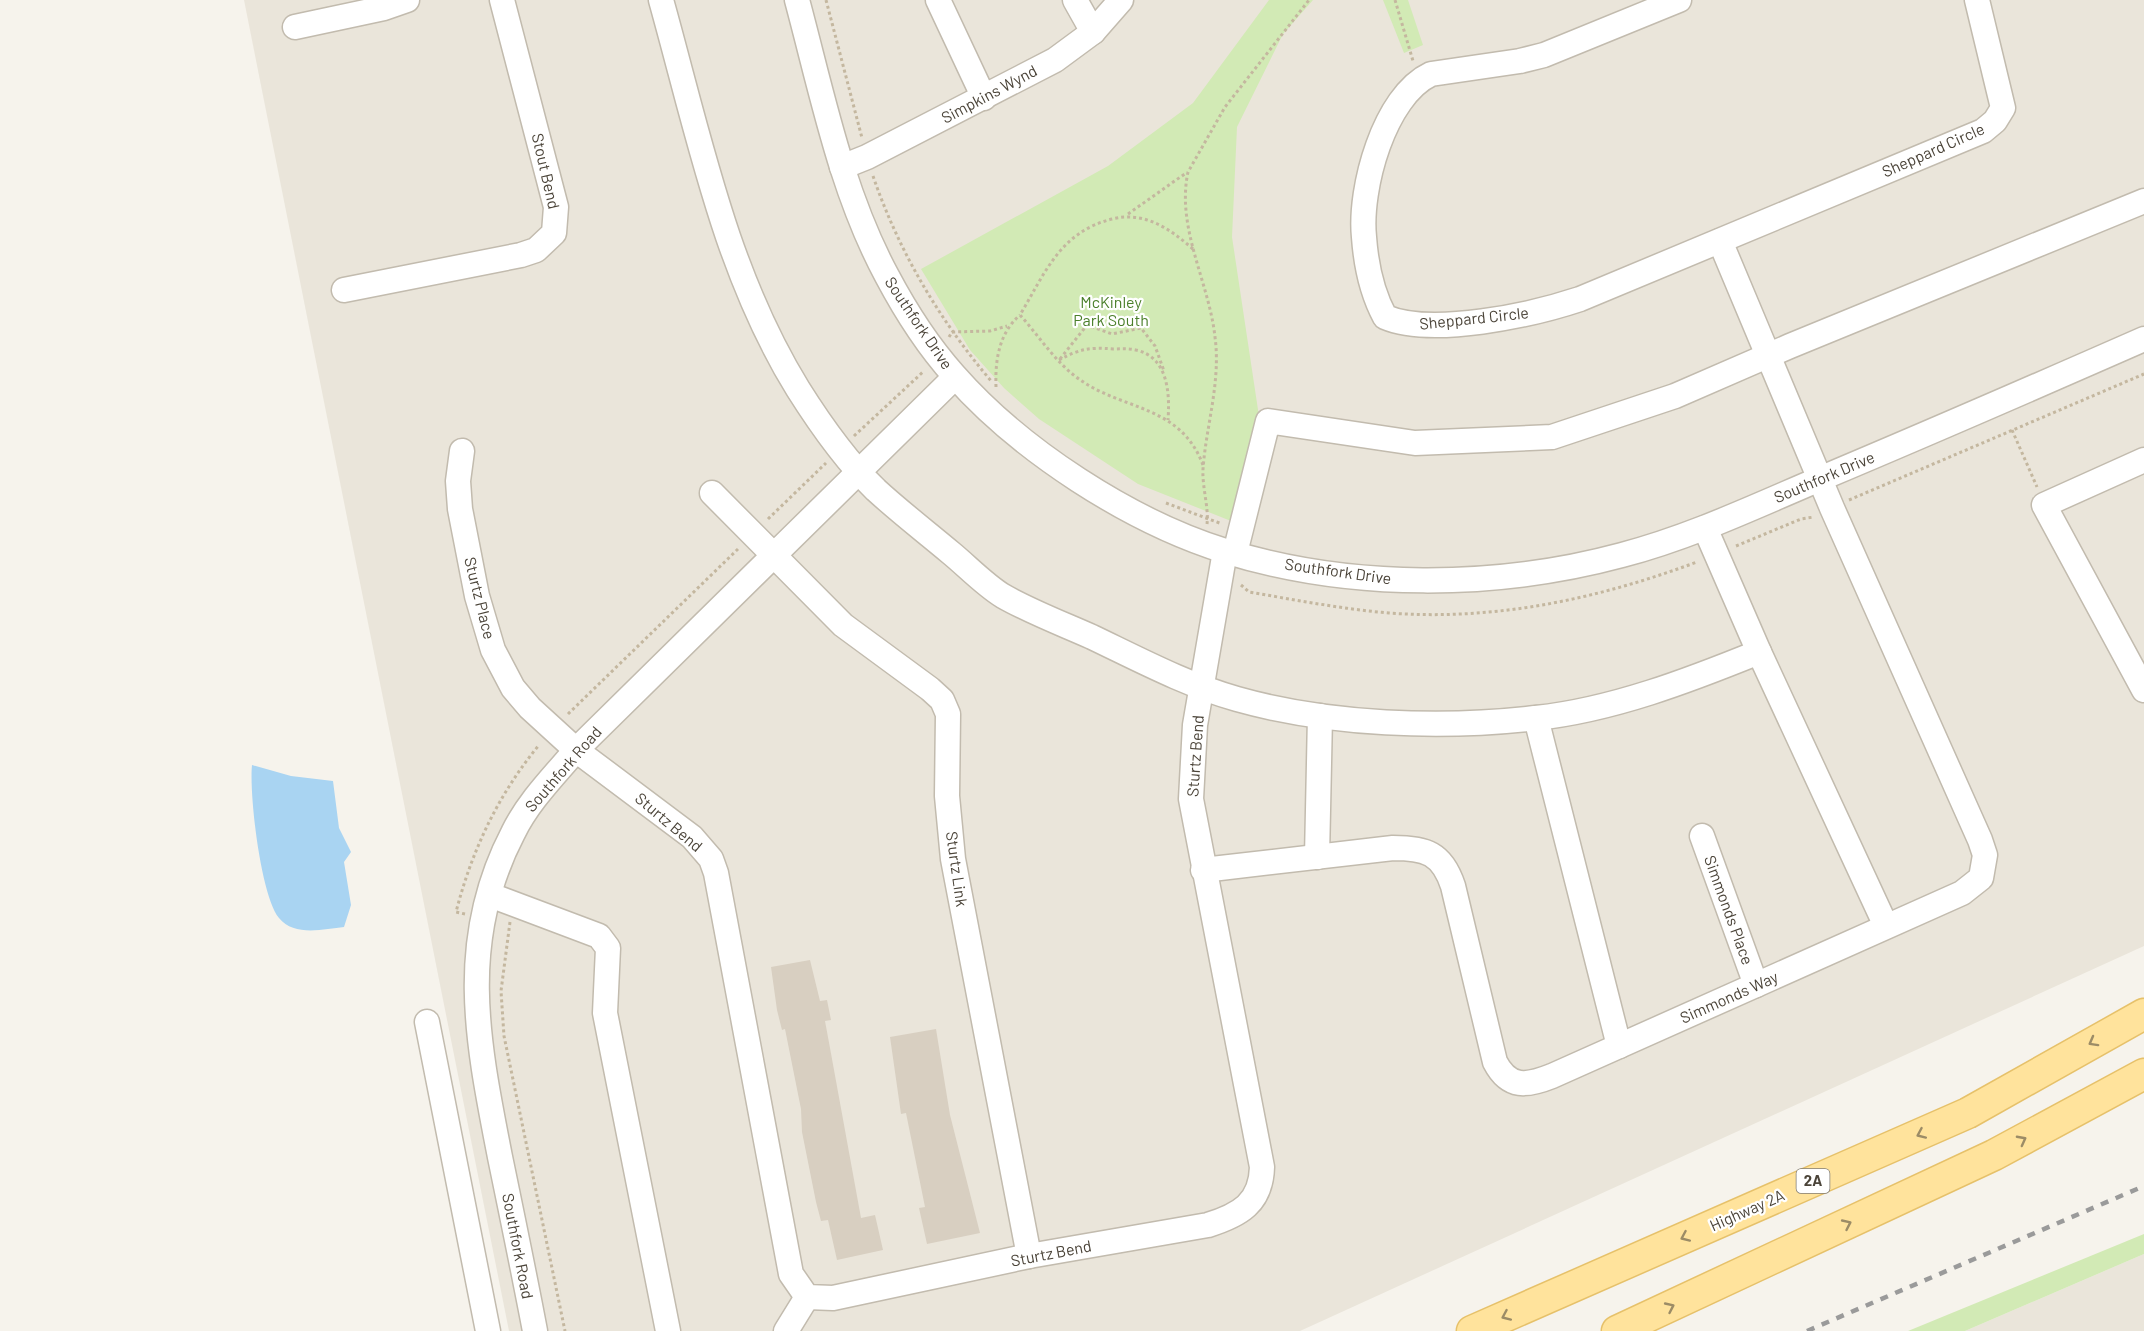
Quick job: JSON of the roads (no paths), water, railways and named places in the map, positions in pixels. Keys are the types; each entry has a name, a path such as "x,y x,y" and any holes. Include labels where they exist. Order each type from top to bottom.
{"main road":[{"name":"Highway 2A","path":"1472,1331 1968,1113 2144,1014"},
{"path":"1617,1331 1994,1155 2144,1074"}],"street":[{"path":"295,27 384,8 407,0"},
{"name":"Stout Bend","path":"344,290 521,255 536,250 554,233 556,207 502,0"},
{"path":"661,0 726,232 743,280 770,340 798,389 859,471 877,491 1002,595 1202,687 1238,699 1320,716 1441,723 1536,718 1580,710 1688,681 1760,652"},
{"name":"Southfork Drive","path":"797,0 842,167 865,232 889,279 919,328 955,377 994,414 1044,455 1088,485 1170,529 1230,552 1259,560 1379,578 1473,579 1527,575 1579,566 1665,543 1705,528 2144,339"},
{"path":"938,0 984,98"},
{"path":"1075,0 1093,32"},
{"name":"Simpkins Wynd","path":"842,167 867,157 1055,60 1093,32 1121,0"},
{"name":"Sheppard Circle","path":"1679,0 1544,55 1520,61 1438,73 1419,80 1395,108 1383,135 1365,201 1363,236 1367,262 1379,305 1385,317 1418,326 1525,315 1580,299 1983,131 1995,121 2003,108 1977,0"},
{"path":"1769,355 2144,201"},
{"path":"1720,241 1820,479"},
{"name":"Sturtz Bend","path":"576,750 692,837 711,859 718,884 791,1274 807,1297 833,1298 1029,1256 1227,1219 1254,1199 1262,1184 1262,1167 1203,870 1191,791 1192,752 1202,687 1230,552 1241,529 1268,421 1415,443 1552,437 1675,396 1769,355"},
{"name":"Southfork Road","path":"536,1331 480,1057 476,984 477,955 489,895 504,853 526,809 576,750 955,377"},
{"name":"Sturtz Place","path":"462,451 458,481 460,509 482,615 493,650 513,688 530,708 576,750"},
{"path":"2144,460 2044,505 2137,665 2144,690"},
{"name":"Simmonds Way","path":"1203,870 1406,848 1431,853 1442,862 1453,886 1496,1062 1502,1074 1511,1081 1536,1083 1973,886 1981,878 1985,855 1820,479"},
{"name":"Sturtz Link","path":"712,493 843,625 930,689 942,700 948,714 947,796 953,859 1029,1256"},
{"path":"1705,528 1886,926"},
{"path":"1317,857 1320,716"},
{"path":"1536,718 1619,1046"},
{"name":"Simmonds Place","path":"1702,836 1756,985"},
{"path":"489,895 599,936 609,948 605,1013 668,1331"},
{"path":"427,1022 488,1331"},
{"path":"786,1331 807,1297"}],"water":[{"path":"252,765 291,776 333,781 339,828 351,852 344,862 351,905 344,927 301,930 285,924 279,918 267,889 262,868 254,821"}],"railway":[{"path":"1807,1331 2144,1186"}],"park label":[{"name":"McKinley Park South","path":"1111,311"}]}
